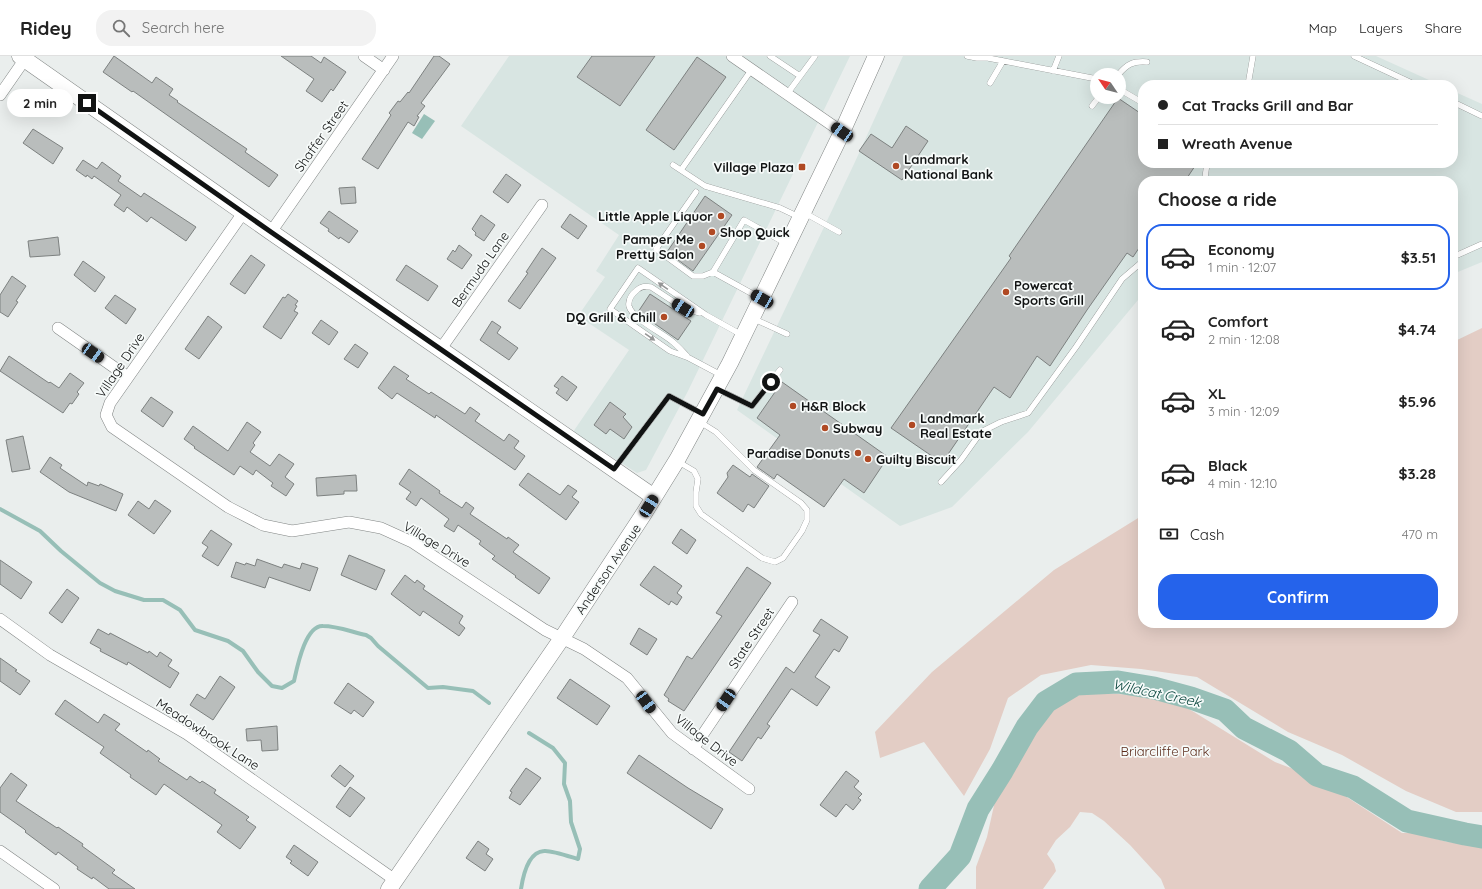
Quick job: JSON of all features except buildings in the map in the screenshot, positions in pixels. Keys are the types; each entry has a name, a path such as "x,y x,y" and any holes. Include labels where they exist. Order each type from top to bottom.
{"main road":[{"name":"Anderson Avenue","path":"392,885 562,638 677,460 720,383 744,336 842,132 876,56"},
{"path":"24,57 243,213 654,497"}],"street":[{"path":"364,56 384,70"},
{"name":"Shaffer Street","path":"271,232 393,56"},
{"path":"732,56 842,132"},
{"path":"0,95 24,57"},
{"name":"Bermuda Lane","path":"440,350 542,205"},
{"name":"Village Drive","path":"243,213 110,403 106,415 112,427 228,507 263,525 292,531 349,522 381,528 412,542 545,630 584,649 627,678 672,733 749,789"},
{"path":"58,328 128,378"},
{"name":"State Street","path":"693,749 792,602"},
{"name":"Meadowbrook Lane","path":"0,620 50,655 187,734 392,885"},
{"path":"0,851 54,889"}],"lane":[{"path":"770,56 800,76"},
{"path":"787,94 815,56"},
{"path":"967,56 977,58 987,57 1090,78"},
{"path":"1053,71 1059,56"},
{"path":"1249,80 1253,56"},
{"path":"1354,56 1405,80"},
{"path":"990,83 1003,61"},
{"path":"1124,68 1136,61 1147,62"},
{"path":"681,170 752,69"},
{"path":"1126,93 1138,100"},
{"path":"1458,104 1482,116"},
{"path":"673,165 705,186 802,215 839,232"},
{"path":"696,192 656,249 693,276 703,276 713,272 744,220 788,244"},
{"path":"1458,255 1482,244"},
{"path":"941,482 961,460 981,432 1001,422 1028,413 1076,347 1122,279 1138,265"},
{"path":"689,358 670,351 610,309 638,268 706,315 744,336"},
{"path":"713,272 762,299"},
{"path":"706,315 683,308 651,287 645,286 639,288 630,299 629,307 632,312 674,343 689,358 720,383 752,406 780,370"},
{"path":"752,318 787,334"},
{"path":"614,469 669,396 701,418 754,470 801,503 807,510 807,520 802,531 783,558 775,562 762,558 701,514 696,506 698,479 694,471 677,460"}],"shaded area":[{"path":"509,56 850,56 688,391 646,470 637,473 573,432 629,350 578,316 605,277 596,271 619,235 461,126"},
{"path":"903,56 1376,56 1429,80 1138,80 1138,168 1458,168 1458,93 1482,104 1482,262 1458,272 1458,176 1138,176 1138,300 1028,432 952,507 900,526 737,410 854,164"},
{"path":"424,114 435,121 422,139 412,133"}],"green space":[{"path":"1482,328 1482,812 1456,812 1406,791 1342,755 1288,732 1197,677 1141,669 1091,665 1041,675 1008,698 990,749 964,796 924,742 880,758 875,732 932,672 1054,570 1138,518 1138,628 1458,628 1458,340"},
{"name":"Briarcliffe Park","path":"1102,693 1149,696 1172,700 1275,762 1309,775 1336,790 1402,833 1413,833 1448,842 1482,845 1482,889 1165,889 1161,879 1130,845 1104,821 1092,813 1080,812 1070,827 1056,840 1047,854 1054,864 1056,871 1043,889 976,889 976,867 987,837 995,801 1013,774 1020,757 1017,754 1032,725 1052,709 1080,694"}],"waterway":[{"path":"0,509 40,531 61,551 100,583 115,591 144,600 163,600 180,610 195,630 228,641 243,651 258,672 272,686 282,688 294,681 303,648 311,632 317,628 328,626 366,635 371,638 378,646 428,688 443,687 473,691 489,703"},
{"name":"Wildcat Creek","path":"930,889 960,856 978,809 1027,727 1046,702 1076,684 1118,682 1154,688 1191,698 1225,710 1244,728 1289,751 1317,775 1353,787 1407,821 1482,837"},
{"path":"521,889 527,866 530,860 538,852 551,852 578,859 580,849 571,822 570,801 564,784 565,763 553,748 529,733"}],"place":[{"name":"Landmark National Bank","path":"896,166"},
{"name":"Village Plaza","path":"802,167"},
{"name":"Little Apple Liquor","path":"721,216"},
{"name":"Shop Quick","path":"712,232"},
{"name":"Pamper Me Pretty Salon","path":"702,246"},
{"name":"Powercat Sports Grill","path":"1006,292"},
{"name":"DQ Grill & Chill","path":"664,317"},
{"name":"H&R Block","path":"793,406"},
{"name":"Landmark Real Estate","path":"912,425"},
{"name":"Subway","path":"825,428"},
{"name":"Paradise Donuts","path":"858,453"},
{"name":"Guilty Biscuit","path":"868,459"}],"route":[{"path":"87,103 614,469 669,396 703,414 717,389 752,406 771,382"}]}
